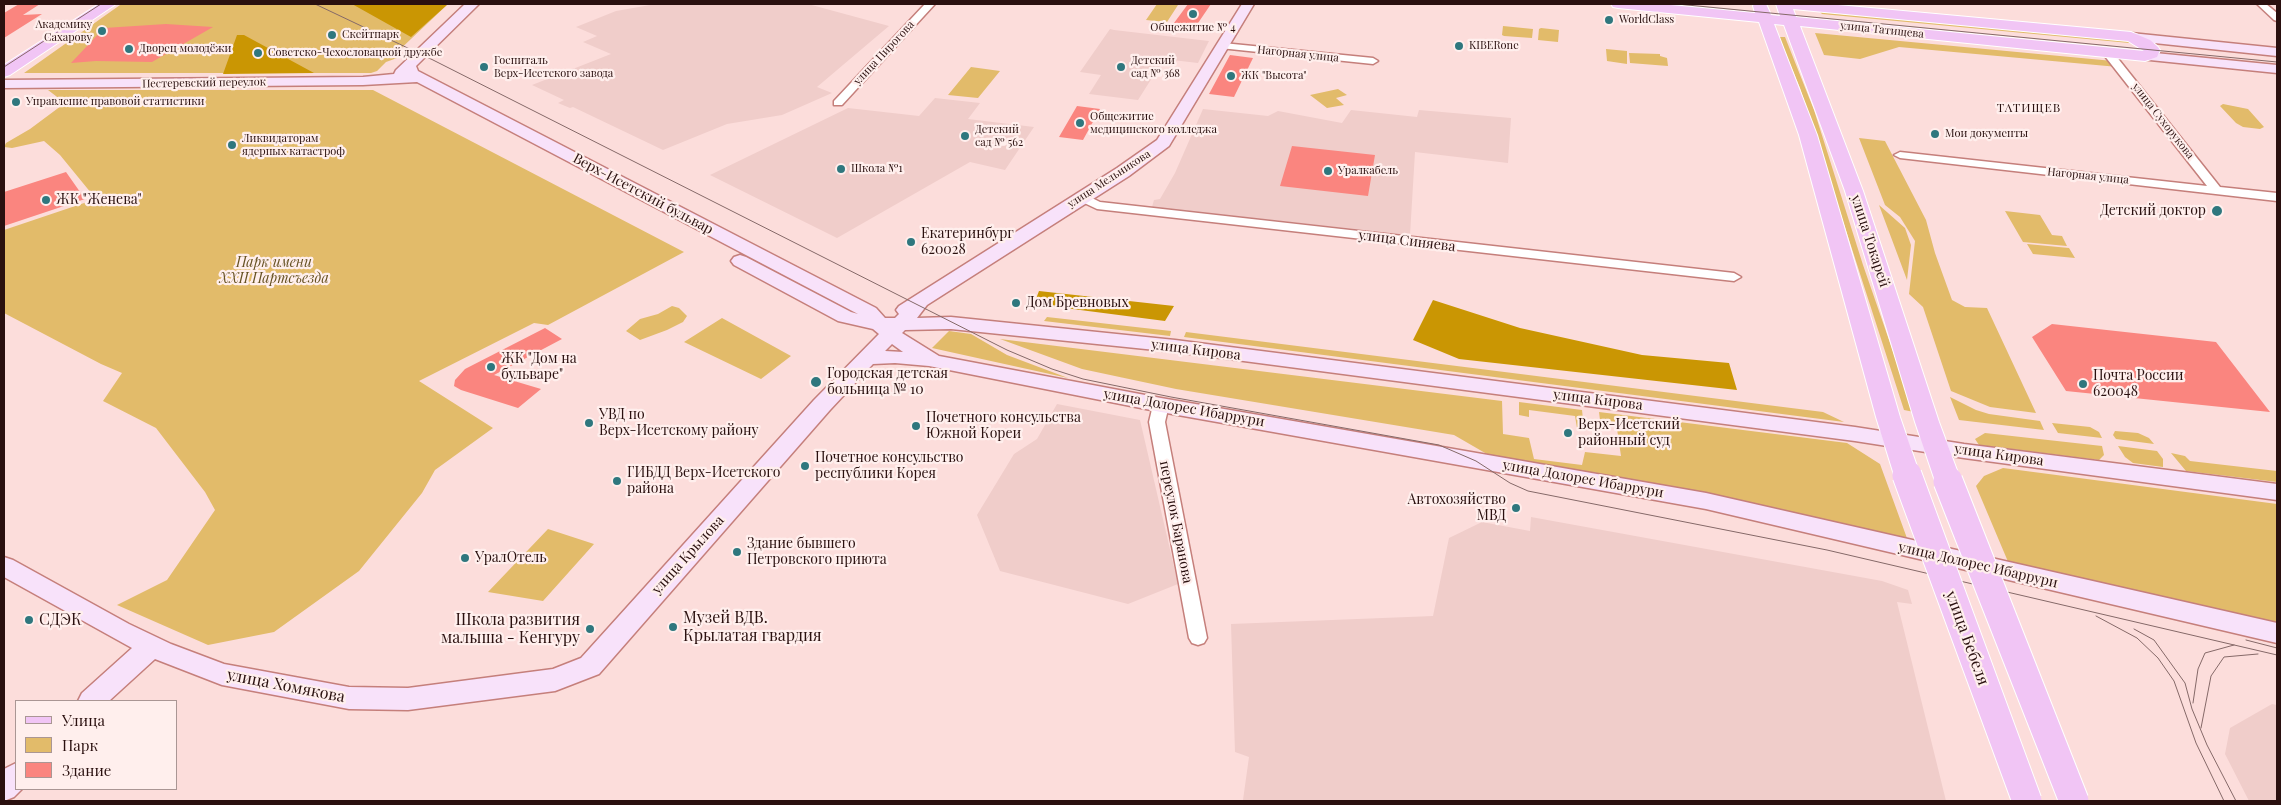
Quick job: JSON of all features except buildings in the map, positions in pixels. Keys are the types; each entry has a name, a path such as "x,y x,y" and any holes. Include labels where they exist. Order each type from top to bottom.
{"main road":[{"path":"4,59 90,4"},
{"path":"4,72 109,4"},
{"path":"411,76 472,4"},
{"name":"улица Мельникова","path":"895,320 1163,143 1248,4"},
{"name":"улица Татищева","path":"1618,4 1762,11 1785,9 2277,52"},
{"name":"улица Татищева","path":"1785,9 2108,53 2277,69"},
{"name":"улица Токарей","path":"1785,9 1854,192 1948,481 2074,801"},
{"path":"1762,11 1808,136 1896,440"},
{"name":"улица Татищева","path":"2131,38 2144,43 2152,50 2151,54 2146,56"},
{"name":"Пестеревский переулок","path":"4,84 396,81 411,76"},
{"name":"Верх-Исетский бульвар","path":"411,76 845,317 895,320"},
{"name":"Верх-Исетский бульвар","path":"411,76 895,320"},
{"path":"845,317 863,327 875,339 875,344 866,358"},
{"name":"улица Кирова","path":"895,320 1175,346 1590,399 2277,492"},
{"name":"улица Долорес Ибаррури","path":"895,320 927,357 1161,405 1706,501 2277,633"},
{"name":"улица Крылова","path":"590,666 866,358 895,320"},
{"path":"927,357 914,344 916,338 922,332 941,323"},
{"path":"866,358 927,357"},
{"name":"улица Бебеля","path":"1896,440 2027,801"},
{"name":"улица Хомякова","path":"4,566 152,647 222,674 349,698 408,699 555,680 590,666"},
{"path":"93,700 130,664 152,647"},
{"path":"4,788 15,777"}],"street":[{"name":"улица Пирогова","path":"838,103 930,4"},
{"path":"2261,4 2277,18"},
{"name":"Нагорная улица","path":"1223,46 1373,61"},
{"name":"улица Сухорукова","path":"2108,53 2218,191"},
{"name":"Нагорная улица","path":"1900,155 2277,197"},
{"name":"улица Синяева","path":"1082,197 1097,205 1734,277"},
{"name":"переулок Баранова","path":"1161,405 1157,422 1198,638"}],"shaded area":[{"path":"352,4 448,4 411,37"},
{"path":"656,4 808,4 889,26 817,87 832,93 782,115 727,124 663,150 573,107 570,108 558,103 564,100 532,85 611,54 583,42 597,36 576,27 616,11"},
{"name":"Детский сад № 368","path":"1110,29 1209,41 1198,63 1164,59 1138,100 1089,94 1101,75 1080,72"},
{"path":"237,35 244,35 314,73 223,74"},
{"name":"Школа №1","path":"935,98 980,103 968,119 1034,127 1005,170 970,162 837,238 710,175 848,108 919,116"},
{"name":"Уралкабель","path":"1203,109 1268,116 1278,111 1342,123 1351,110 1417,117 1419,110 1511,118 1508,163 1415,152 1410,235 1152,207 1154,200 1160,199 1175,173"},
{"path":"1039,291 1174,306 1165,321 1034,304"},
{"path":"1433,300 1520,328 1642,355 1729,363 1737,390 1459,359 1413,340"},
{"path":"1057,404 1140,420 1178,584 1128,604 1000,571 977,515 1014,454 1037,439"},
{"path":"1531,517 1882,581 1908,590 1912,604 1897,602 1946,801 1243,800 1249,757 1235,752 1231,624 1433,616 1449,538 1482,522 1530,531"},
{"path":"2272,704 2277,705 2277,801 2249,801 2225,754 2230,728"}],"green space":[{"path":"448,4 393,56 397,58 386,62 377,71 371,73 24,73 120,5"},
{"path":"1157,4 1178,5 1167,22 1146,20"},
{"path":"1820,12 2125,41 2140,44 1822,14"},
{"path":"1503,26 1533,29 1532,38 1504,36 1502,35"},
{"path":"1539,29 1559,30 1558,42 1538,40"},
{"path":"1815,33 2113,61 2118,67 1899,47 1860,59 1824,55"},
{"path":"1779,37 1785,37 1814,110 1863,265 1914,412 1904,410 1800,88"},
{"path":"1606,49 1627,51 1627,64 1607,61"},
{"path":"1629,53 1660,54 1660,56 1667,58 1668,66 1630,63"},
{"path":"971,67 1000,71 978,98 948,95"},
{"path":"1338,89 1347,95 1336,98 1344,105 1327,108 1310,95"},
{"name":"Парк имени XXII Партсъезда","path":"48,90 373,90 684,252 548,325 534,323 419,381 493,428 435,470 422,493 359,571 274,632 208,645 117,605 167,580 215,510 205,492 156,428 103,401 122,373 4,313 4,230 96,199 60,155 44,141 12,148 4,147 6,143 30,129 65,103"},
{"path":"2223,104 2248,109 2264,127 2260,129 2243,127 2236,123 2220,106"},
{"path":"1859,138 1885,141 1926,220 1935,253 1952,300 1965,307 1987,308 2036,413 1990,407 1951,391 1923,307 1909,294 1915,241 1900,217 1885,205"},
{"path":"1879,205 1905,228 1911,245 1907,280"},
{"path":"2005,211 2040,215 2052,235 2062,236 2067,246 2023,242"},
{"path":"2027,244 2069,248 2075,258 2033,254"},
{"path":"672,306 679,308 687,316 683,322 640,340 626,331 640,319 658,314"},
{"path":"1047,317 1171,331 1170,336 1044,321"},
{"path":"722,318 791,356 761,379 684,342"},
{"path":"949,331 971,334 1007,355 1068,378 932,348"},
{"path":"1186,332 1823,412 1844,422 1184,337"},
{"path":"1000,339 1502,401 1503,434 1529,438 1534,459 1582,465 1585,452 1621,456 1616,422 1600,420 1599,412 1847,443 1880,464 1908,541 1597,473 1492,457 1454,435 1176,389 1082,369"},
{"path":"1950,397 1976,410 1989,414 2040,421 2044,430 1959,420"},
{"path":"1519,402 1582,410 1584,429 1577,428 1575,416 1529,410 1529,417 1519,415"},
{"path":"2052,423 2090,427 2099,432 2102,438 2058,433"},
{"path":"2115,431 2138,433 2149,438 2154,444 2116,439 2113,435"},
{"path":"1985,433 2102,446 2104,455 2099,460 1979,445 1975,439"},
{"path":"2118,446 2157,451 2163,459 2163,467 2133,463 2125,457"},
{"path":"2171,453 2185,456 2190,461 2277,471 2277,482 2186,471"},
{"path":"2003,468 2277,504 2277,624 2009,564 1976,486 1984,476"},
{"path":"548,529 594,544 543,601 488,592"}],"tram line":[{"path":"4,67 101,4"},
{"path":"315,4 433,60 1007,350 1052,369 1083,379 1171,397 1439,445 1476,461 1510,483 1528,491 1827,550 2277,655"},
{"path":"1677,4 2277,62"},
{"path":"2096,616 2137,638 2158,658 2174,681 2196,743 2224,801"},
{"path":"2134,629 2154,640 2185,683 2192,709 2207,745 2236,801"},
{"path":"2246,640 2277,648"},
{"path":"2193,703 2198,669 2205,653 2234,645"},
{"path":"2201,728 2211,676 2224,657 2258,654"}],"place":[{"name":"Общежитие № 4","path":"1193,14"},
{"name":"WorldClass","path":"1609,20"},
{"name":"Академику Сахарову","path":"102,31"},
{"name":"Скейтпарк","path":"332,35"},
{"name":"KIBERone","path":"1459,46"},
{"name":"Дворец молодёжи","path":"129,49"},
{"name":"Советско-Чехословацкой дружбе","path":"258,53"},
{"name":"Госпиталь Верх-Исетского завода","path":"484,67"},
{"name":"Детский сад № 368","path":"1121,67"},
{"name":"ЖК \"Высота\"","path":"1231,76"},
{"name":"Управление правовой статистики","path":"16,102"},
{"name":"Общежитие медицинского колледжа","path":"1080,123"},
{"name":"Мои документы","path":"1935,134"},
{"name":"Детский сад № 562","path":"965,136"},
{"name":"Ликвидаторам ядерных катастроф","path":"232,145"},
{"name":"Школа №1","path":"841,169"},
{"name":"Уралкабель","path":"1328,171"},
{"name":"ЖК \"Женева\"","path":"46,200"},
{"name":"Детский доктор","path":"2217,211"},
{"name":"Екатеринбург 620028","path":"911,242"},
{"name":"Дом Бревновых","path":"1016,303"},
{"name":"ЖК \"Дом на бульваре\"","path":"491,367"},
{"name":"Городская детская больница № 10","path":"816,382"},
{"name":"Почта России 620048","path":"2083,384"},
{"name":"УВД по Верх-Исетскому району","path":"589,423"},
{"name":"Почетного консульства Южной Кореи","path":"916,426"},
{"name":"Верх-Исетский районный суд","path":"1568,433"},
{"name":"Почетное консульство республики Корея","path":"805,466"},
{"name":"ГИБДД Верх-Исетского района","path":"617,481"},
{"name":"Автохозяйство МВД","path":"1516,508"},
{"name":"Здание бывшего Петровского приюта","path":"737,552"},
{"name":"УралОтель","path":"465,558"},
{"name":"СДЭК","path":"29,620"},
{"name":"Музей ВДВ. Крылатая гвардия","path":"673,627"},
{"name":"Школа развития малыша - Кенгуру","path":"590,629"}],"district":[{"name":"ТАТИЩЕВ","path":"2029,108"}]}
